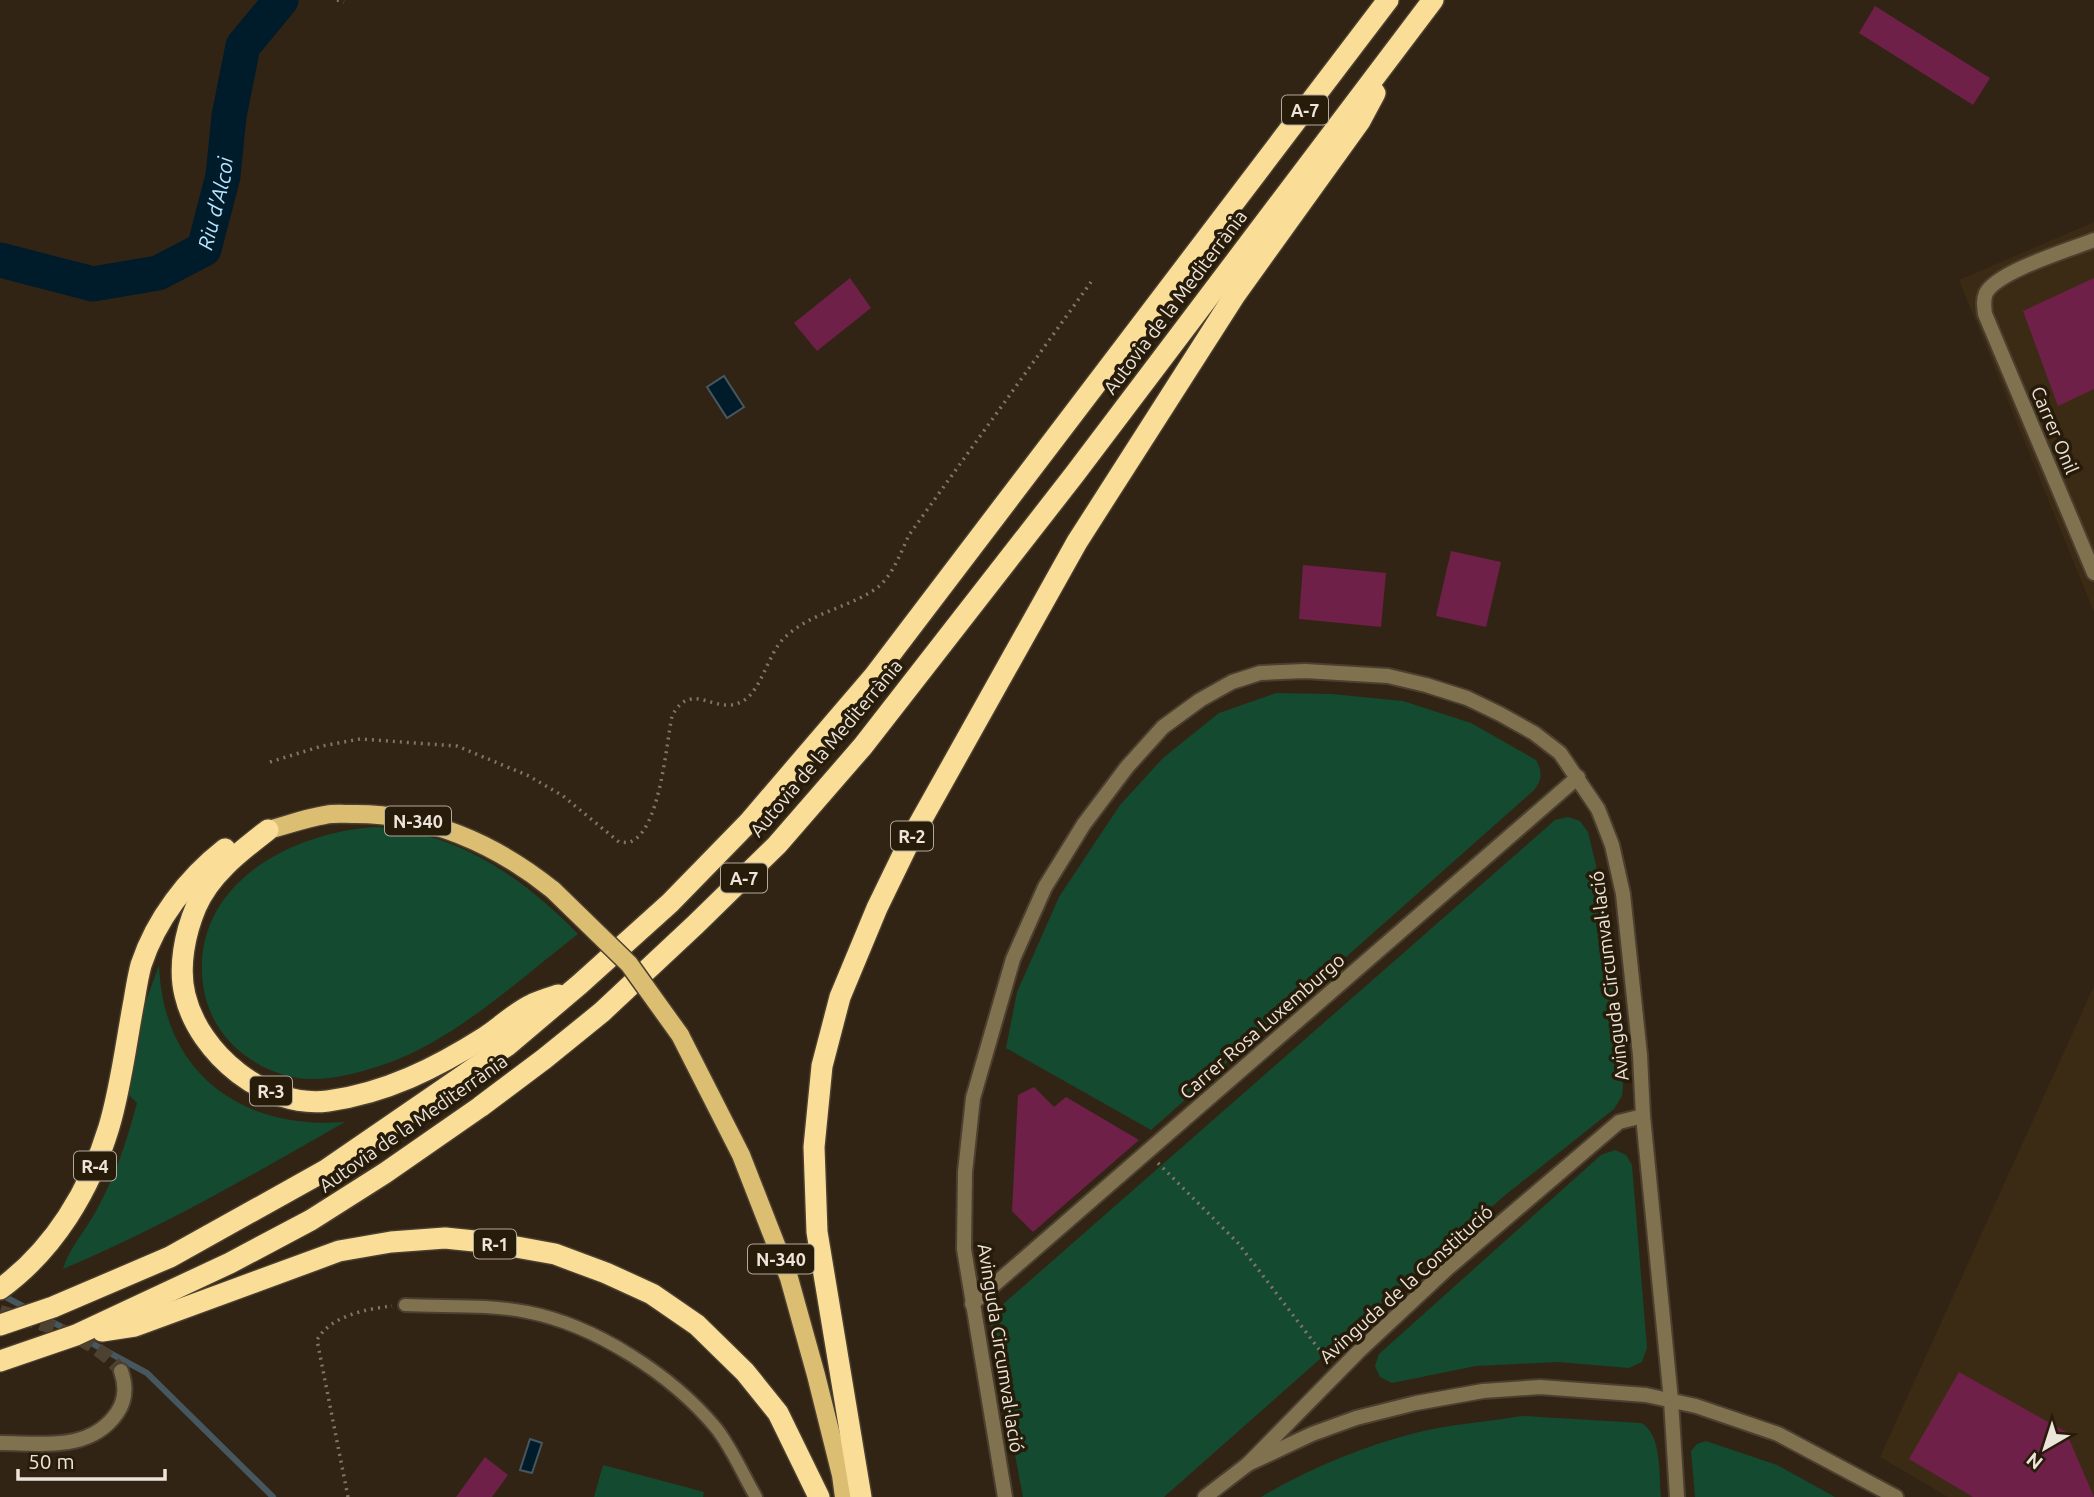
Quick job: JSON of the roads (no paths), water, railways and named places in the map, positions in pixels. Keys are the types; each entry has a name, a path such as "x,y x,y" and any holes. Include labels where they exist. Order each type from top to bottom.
{"highway":[{"name":"Autovia de la Mediterrània","path":"0,1325 53,1307 170,1256 326,1170 508,1045 670,903 749,822 874,676 1388,0"},
{"name":"R-2","path":"861,1497 817,1232 814,1147 822,1066 839,997 909,842 1077,542 1257,246 1360,121 1407,34 1433,0"},
{"name":"Autovia de la Mediterrània","path":"0,1362 76,1335 230,1263 311,1220 480,1107 611,1004 777,845 863,746 1257,246"},
{"name":"R-3","path":"268,830 219,871 197,904 187,932 183,963 185,994 194,1019 211,1048 241,1074 267,1090 298,1100 325,1101 369,1093 413,1078 485,1037 531,1004 573,989"},
{"name":"R-4","path":"0,1289 35,1258 68,1217 92,1173 109,1126 141,965 156,931 177,895 210,861 237,841 268,830"},
{"name":"R-1","path":"76,1335 135,1326 339,1251 391,1242 445,1238 494,1243 555,1254 652,1294 697,1325 745,1372 778,1413 819,1497"}],"main road":[{"name":"N-340","path":"268,830 326,814 403,817 444,828 526,868 553,890 629,964 680,1035 741,1155 789,1278 816,1375 844,1497"}],"street":[{"name":"Carrer Onil","path":"2094,240 2004,275 1987,291 1983,301 1985,314 2094,573"},
{"name":"Avinguda Circumval·lació","path":"1005,1497 964,1249 965,1172 973,1098 1013,959 1045,887 1084,824 1127,766 1163,727 1200,699 1232,682 1260,673 1305,671 1388,676 1466,698 1500,714 1534,733 1560,753 1598,809 1612,845 1623,894 1671,1400 1677,1497"},
{"name":"Carrer Rosa Luxemburgo","path":"972,1304 1578,777"},
{"name":"Avinguda de la Constitució","path":"1205,1497 1248,1464 1337,1372 1448,1268 1619,1122 1643,1116"},
{"path":"0,1443 69,1443 83,1440 98,1432 111,1421 120,1408 125,1382 121,1371"},
{"path":"1248,1464 1312,1434 1356,1418 1416,1403 1483,1391 1540,1387 1646,1395 1696,1406 1778,1434 1896,1497"}],"lane":[{"path":"405,1305 492,1307 529,1312 568,1324 611,1344 653,1371 689,1399 718,1430 756,1497"}],"water":[{"path":"724,376 744,407 727,418 707,387"},
{"path":"530,1439 542,1443 532,1473 520,1470"}],"waterway":[{"name":"Riu d'Alcoi","path":"0,260 93,284 158,273 204,249 223,176 229,116 243,46 281,0"},
{"path":"0,1294 30,1310"},
{"path":"42,1317 70,1331"},
{"path":"82,1338 147,1373 273,1497"}],"tunnel":[{"path":"0,1312 66,1332 96,1349 121,1371"}]}
